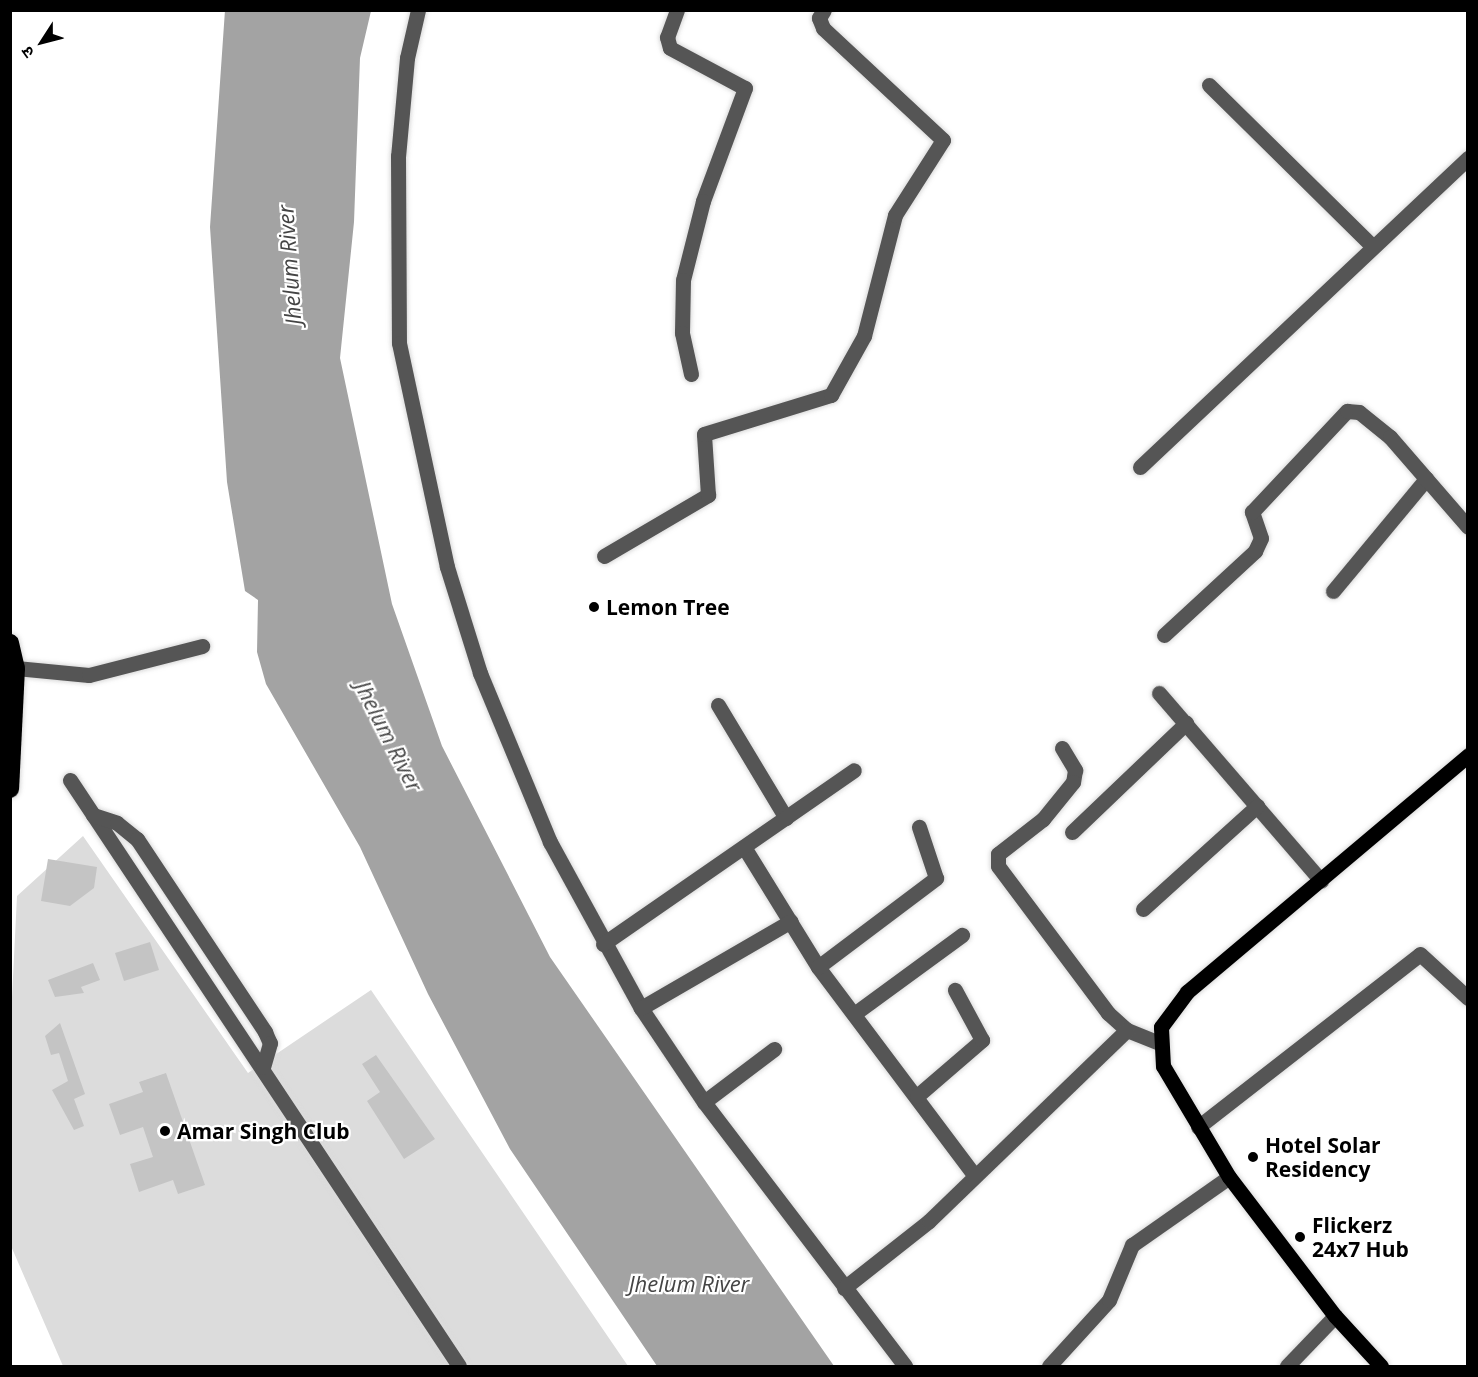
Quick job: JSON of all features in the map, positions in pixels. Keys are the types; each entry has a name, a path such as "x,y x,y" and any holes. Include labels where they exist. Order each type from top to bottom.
{"highway":[{"path":"10,643 16,668 10,789"}],"main road":[{"path":"1381,1366 1335,1316 1229,1178 1162,1066 1161,1027 1187,992 1321,881 1467,755"}],"street":[{"path":"418,10 407,58 398,167 399,343 408,402 447,567 480,674 514,763 603,944 641,1008 704,1102 905,1366"},
{"path":"677,10 667,37 670,48 745,88 703,201 683,280 682,333 691,374"},
{"path":"604,556 708,495 704,434 831,395 864,336 895,215 943,140 823,28 819,18 824,10"},
{"path":"1209,85 1371,245"},
{"path":"1140,467 1371,245 1467,158"},
{"path":"1164,635 1255,551 1261,538 1252,512 1347,411 1359,412 1390,437 1467,527"},
{"path":"1333,591 1426,479"},
{"path":"16,668 89,675 202,646"},
{"path":"1159,693 1321,881"},
{"path":"718,705 786,818"},
{"path":"1072,831 1186,723"},
{"path":"1062,748 1075,770 1073,782 1043,819 998,854 998,866 1068,966 1127,1030 1160,1043"},
{"path":"603,944 854,770"},
{"path":"70,780 263,1067 459,1366"},
{"path":"1143,909 1257,806"},
{"path":"93,815 117,823 137,839 266,1032 270,1043 263,1067"},
{"path":"818,967 936,878 919,827"},
{"path":"744,847 818,967 975,1176"},
{"path":"641,1008 790,921"},
{"path":"854,1014 962,935"},
{"path":"1198,1127 1420,954 1467,998"},
{"path":"917,1096 982,1040 955,990"},
{"path":"844,1288 929,1221 1127,1030"},
{"path":"704,1102 774,1049"},
{"path":"1049,1366 1109,1300 1132,1245 1229,1178"},
{"path":"1287,1366 1335,1316"}],"shaded area":[{"path":"83,836 248,1073 371,990 628,1366 63,1366 11,1246 10,1038 17,896"}],"water":[{"name":"Jhelum River","path":"225,10 371,11 360,58 354,222 340,358 392,604 442,746 550,957 834,1366 657,1366 510,1149 428,994 360,847 266,684 257,652 258,600 245,591 227,482 210,227"}],"building":[{"path":"48,859 97,867 94,888 70,906 41,901"},
{"path":"150,942 159,970 124,981 115,953"},
{"path":"93,963 100,980 81,987 84,993 55,997 48,980"},
{"path":"60,1023 85,1094 74,1099 84,1126 74,1130 52,1090 68,1081 59,1053 51,1055 45,1036"},
{"path":"376,1055 435,1139 404,1159 367,1101 380,1092 362,1064"},
{"name":"Amar Singh Club","path":"166,1073 205,1185 178,1194 173,1180 139,1192 130,1164 153,1157 143,1127 120,1135 109,1104 143,1092 139,1082"}],"place":[{"name":"Lemon Tree","path":"594,607"},
{"name":"Amar Singh Club","path":"165,1131"},
{"name":"Hotel Solar Residency","path":"1253,1157"},
{"name":"Flickerz 24x7 Hub","path":"1300,1237"}]}
